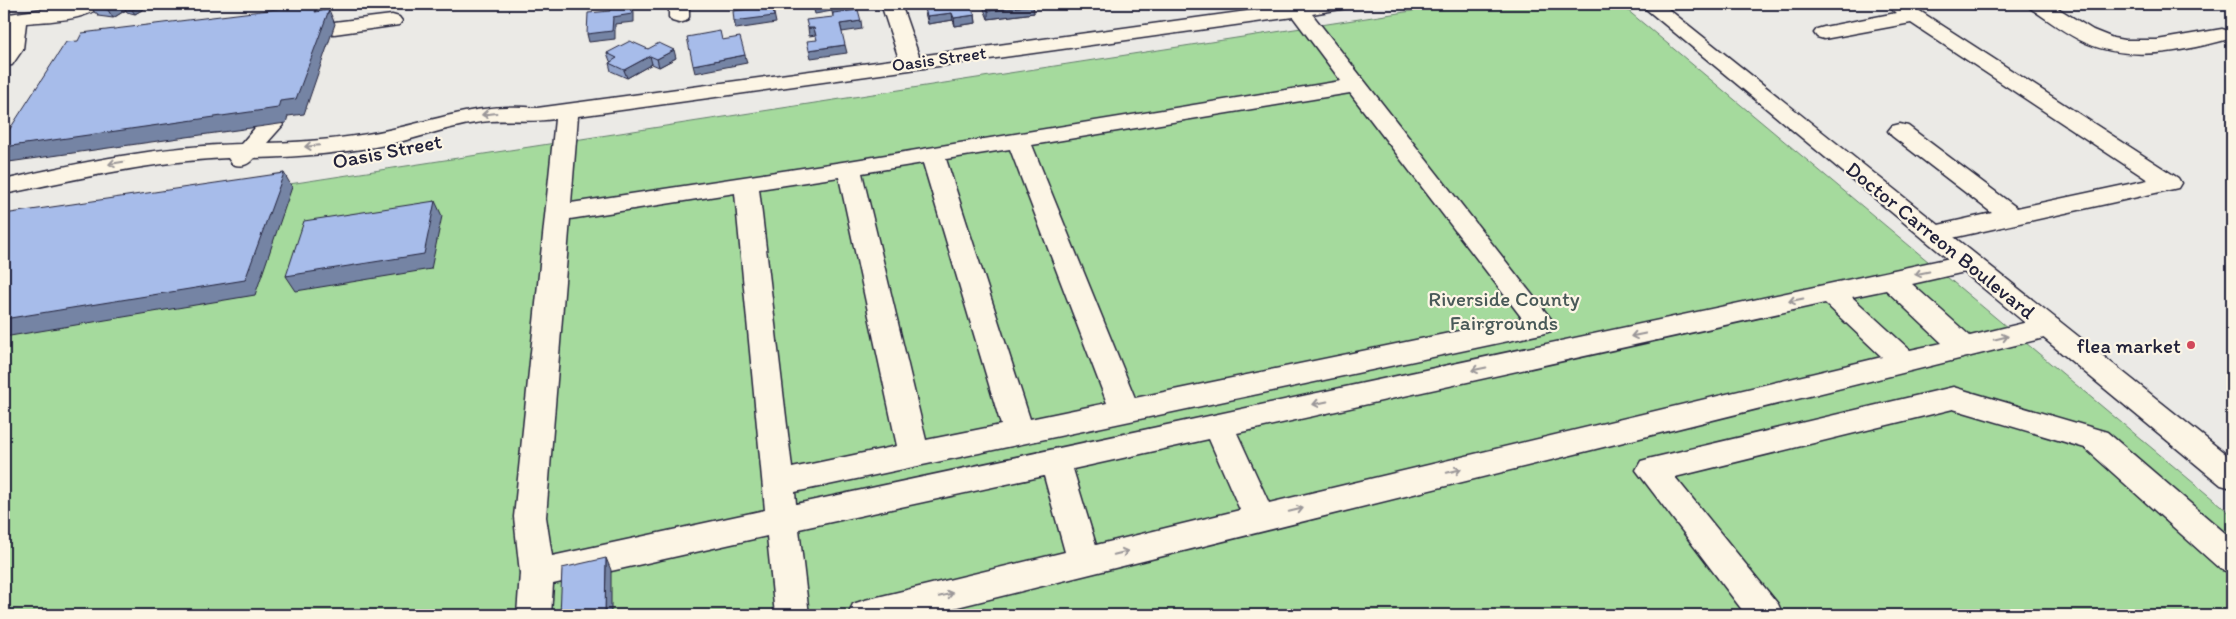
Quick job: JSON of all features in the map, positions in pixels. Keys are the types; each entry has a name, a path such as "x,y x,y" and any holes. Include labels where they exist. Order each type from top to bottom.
{"street":[{"path":"4,60 12,50 15,16 78,10 92,4"},
{"path":"891,4 910,63"},
{"name":"Oasis Street","path":"4,187 120,162 198,152 239,159 332,163 382,156 451,139 515,128 537,115 1340,4"},
{"name":"Doctor Carreon Boulevard","path":"1650,4 2232,476"},
{"path":"1896,4 2170,183 1934,234"},
{"path":"2037,4 2093,38 2118,45 2144,47 2222,35"},
{"path":"779,483 1541,324 1298,10"},
{"path":"1824,33 1915,16"},
{"path":"334,28 392,21"},
{"path":"557,213 849,168 1356,85"},
{"path":"534,615 537,573 530,517 567,111"},
{"path":"239,159 271,125"},
{"path":"1900,131 2013,217"},
{"path":"1018,140 1125,411"},
{"path":"932,154 1019,433"},
{"name":"Oasis Street","path":"4,205 92,183 239,159"},
{"path":"849,168 914,455"},
{"path":"746,183 792,615"},
{"path":"537,573 1969,263"},
{"path":"1890,280 1964,347"},
{"path":"1831,293 1905,362"},
{"path":"865,615 2048,327"},
{"path":"1766,615 1652,470 1953,398 2096,440 2232,559"},
{"path":"1218,425 1260,519"},
{"path":"1055,460 1085,562"}],"green space":[{"name":"Riverside County Fairgrounds","path":"1457,4 1620,4 2232,515 2232,615 4,615 4,228"}],"building":[{"path":"119,4 108,10 94,8 96,6 90,5"},
{"path":"133,4 143,4 132,10 125,8"},
{"path":"318,4 315,12 329,10 296,99 280,101 278,108 4,147 4,138 66,42 78,41 82,33"},
{"path":"745,4 772,4 774,16 734,21 733,11 750,9 746,8"},
{"path":"813,4 829,4 813,6"},
{"path":"830,4 852,4 852,5 831,8"},
{"path":"968,4 975,15 954,18 952,13 927,16 924,5"},
{"path":"984,4 1033,4 1033,5 988,11"},
{"path":"632,5 632,14 613,17 612,31 587,34 588,13 610,11 610,8"},
{"path":"858,10 861,21 840,24 845,45 809,50 807,41 817,40 814,28 808,28 806,20 833,17 833,13"},
{"path":"720,31 722,40 740,37 745,55 693,65 687,37"},
{"path":"630,41 648,49 659,43 674,50 657,59 650,56 624,70 609,63 617,58 607,53"},
{"path":"284,173 245,280 4,319 4,214"},
{"path":"435,201 424,254 286,276 304,221"},
{"path":"606,558 605,615 560,615 562,568"}],"place":[{"name":"flea market","path":"2191,345"}]}
